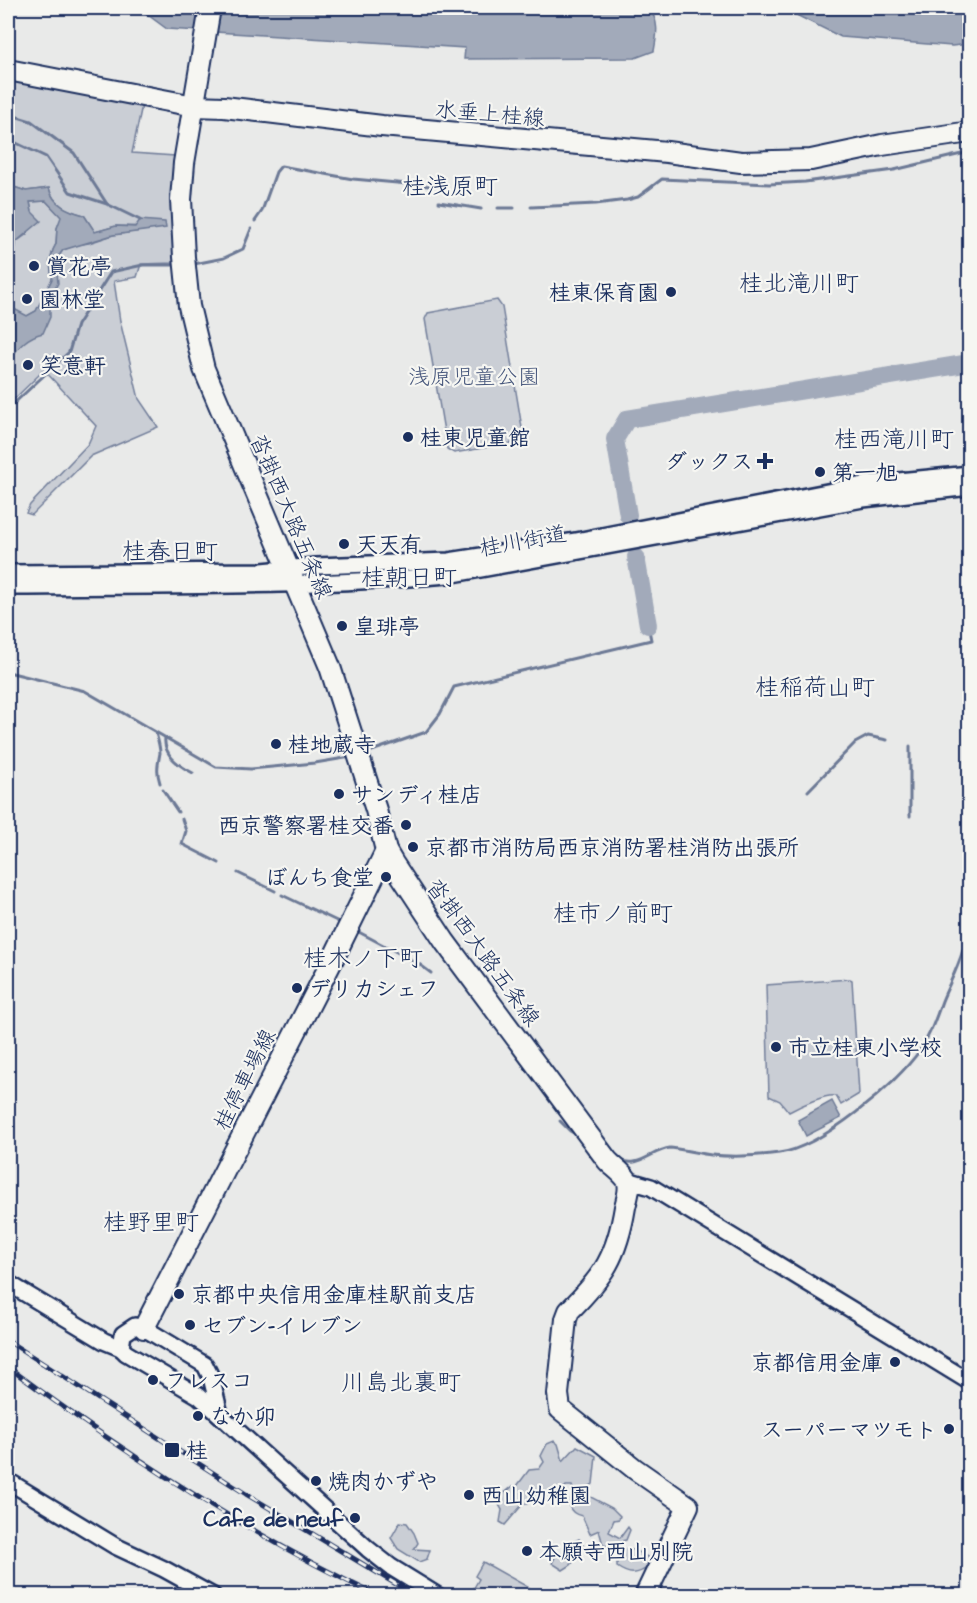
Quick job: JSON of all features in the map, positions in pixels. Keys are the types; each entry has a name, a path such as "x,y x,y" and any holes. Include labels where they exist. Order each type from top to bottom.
{"main road":[{"name":"沓掛西大路五条線","path":"210,8 184,163 181,199 189,306 204,369 330,668 376,810 386,851 398,873 457,959 607,1160 627,1180"},
{"name":"水垂上桂線","path":"8,70 246,110 394,128 667,152 741,162 812,160 882,145 969,132"},
{"name":"桂停車場線","path":"144,1328 386,851"},
{"path":"627,1180 629,1193 622,1228 614,1251 605,1270 569,1311 566,1318 558,1394 560,1409 635,1469 688,1506 645,1596"}],"street":[{"name":"桂川街道","path":"8,587 292,576 493,556 837,490 908,479 969,474"},
{"name":"桂川街道","path":"8,573 262,571 292,576 381,581 472,572 853,500 969,487"},
{"path":"627,1180 651,1187 969,1382"},
{"path":"8,1283 199,1396 368,1549 391,1567 438,1596"},
{"path":"121,1348 123,1334 135,1326 144,1328 205,1365 220,1414"},
{"path":"8,1481 115,1546 213,1596"}],"green space":[{"path":"8,80 142,105 132,153 175,156 174,263 141,264 137,277 114,281 120,321 139,399 158,427 91,456 32,515 26,513 30,505 88,444 96,426 44,370 8,405 8,360 23,341 34,335 51,302 58,267 56,260 63,250 113,235 166,227 116,226 95,232 84,215 58,203 49,188 26,191 14,187 8,191 8,150 12,146 8,140"},
{"path":"46,201 62,217 57,228 56,244 50,262 52,279 36,311 27,316 11,308 8,257 15,252 16,242 27,234 32,212 30,202"},
{"name":"浅原児童公園","path":"497,300 502,307 523,434 519,442 454,453 447,449 425,319 428,313"},
{"path":"852,980 859,1094 841,1105 836,1096 831,1096 789,1112 780,1101 769,1096 766,985"},
{"path":"554,1441 558,1444 563,1461 577,1446 596,1456 593,1484 581,1492 612,1508 620,1516 619,1519 614,1520 609,1532 620,1538 628,1527 630,1530 618,1550 603,1545 599,1530 590,1534 582,1516 571,1510 569,1503 578,1493 573,1490 572,1486 566,1486 560,1494 539,1495 527,1504 523,1504 505,1525 500,1522 502,1510 498,1503 502,1495 513,1486 517,1486 529,1470 539,1469 544,1462 541,1456 547,1444"},
{"path":"400,1522 407,1523 414,1533 418,1543 414,1549 430,1550 427,1559 419,1562 398,1549 391,1538"},
{"path":"579,1539 584,1547 571,1565 563,1570 552,1563 557,1554 563,1554 568,1544"},
{"path":"621,1549 634,1550 651,1559 650,1566 634,1573 622,1570 617,1567"},
{"path":"483,1562 542,1595 477,1595 471,1593 479,1579 475,1576"}],"water":[{"path":"129,8 648,8 656,23 657,34 654,51 635,58 464,59 465,48 167,29 141,10"},
{"path":"782,8 969,8 969,44 952,46 841,37"},
{"path":"14,187 26,191 49,188 58,203 84,215 95,232 116,226 135,227 140,220 165,222 166,228 113,235 63,250 56,260 58,283 50,298 50,317 43,333 27,340 9,360 8,334 13,327 8,322 8,283 11,290 12,308 27,316 36,311 52,279 50,262 61,217 46,201 30,202 32,212 41,221 16,242 15,252 8,257 10,218 8,217 8,191"},
{"path":"832,1101 841,1118 806,1136 798,1120"}],"waterway":[{"path":"8,114 31,121 74,153 107,204 140,220"},
{"path":"10,140 46,157 70,192 107,204"},
{"path":"531,207 627,200 638,197 662,179 769,184 805,182 894,170 970,152"},
{"path":"255,221 262,211 276,172 281,166 353,179 430,186"},
{"path":"439,202 481,209"},
{"path":"498,208 514,208"},
{"path":"194,264 224,258 243,249 251,229"},
{"path":"8,409 69,352 77,325 111,272 143,265 174,265"},
{"path":"628,515 615,439 627,419 970,363"},
{"path":"636,557 648,625"},
{"path":"366,753 426,732 440,714 454,687 651,640 648,625"},
{"path":"8,672 85,691 216,767 251,769 351,757"},
{"path":"156,733 160,751 158,771 160,783"},
{"path":"808,791 855,743 868,736 887,740"},
{"path":"165,738 169,755 193,773"},
{"path":"910,746 910,816"},
{"path":"163,790 178,812"},
{"path":"182,819 186,831 182,844 219,863"},
{"path":"238,873 275,891"},
{"path":"282,895 341,923"},
{"path":"355,930 419,964 431,973"},
{"path":"619,1159 626,1162 639,1161 670,1148 719,1156 762,1155 796,1149 815,1140 876,1096 894,1080 920,1050 933,1026 963,950"},
{"path":"560,1121 577,1135"}],"railway":[{"path":"8,1341 246,1494 416,1596"},
{"path":"8,1367 96,1430 187,1490 281,1546 378,1596"}],"place":[{"name":"賞花亭","path":"34,266"},
{"name":"桂東保育園","path":"671,292"},
{"name":"園林堂","path":"27,299"},
{"name":"笑意軒","path":"28,365"},
{"name":"桂東児童館","path":"408,437"},
{"name":"ダックス","path":"765,461"},
{"name":"第一旭","path":"820,472"},
{"name":"天天有","path":"344,544"},
{"name":"皇琲亭","path":"342,626"},
{"name":"桂地蔵寺","path":"276,744"},
{"name":"サンディ桂店","path":"339,794"},
{"name":"西京警察署桂交番","path":"406,825"},
{"name":"京都市消防局西京消防署桂消防出張所","path":"413,847"},
{"name":"ぼんち食堂","path":"386,877"},
{"name":"デリカシェフ","path":"297,988"},
{"name":"市立桂東小学校","path":"776,1047"},
{"name":"京都中央信用金庫桂駅前支店","path":"179,1294"},
{"name":"セブン-イレブン","path":"190,1325"},
{"name":"京都信用金庫","path":"895,1362"},
{"name":"フレスコ","path":"153,1380"},
{"name":"なか卯","path":"198,1416"},
{"name":"スーパーマツモト","path":"949,1429"},
{"name":"桂","path":"172,1450"},
{"name":"焼肉かずや","path":"316,1481"},
{"name":"西山幼稚園","path":"469,1495"},
{"name":"Cafe de neuf","path":"355,1518"},
{"name":"本願寺西山別院","path":"527,1551"}],"district":[{"name":"桂浅原町","path":"450,186"},
{"name":"桂北滝川町","path":"799,283"},
{"name":"桂西滝川町","path":"894,439"},
{"name":"桂春日町","path":"170,551"},
{"name":"桂朝日町","path":"409,577"},
{"name":"桂稲荷山町","path":"815,687"},
{"name":"桂市ノ前町","path":"613,913"},
{"name":"桂木ノ下町","path":"363,958"},
{"name":"桂野里町","path":"151,1222"},
{"name":"川島北裏町","path":"401,1382"}]}
